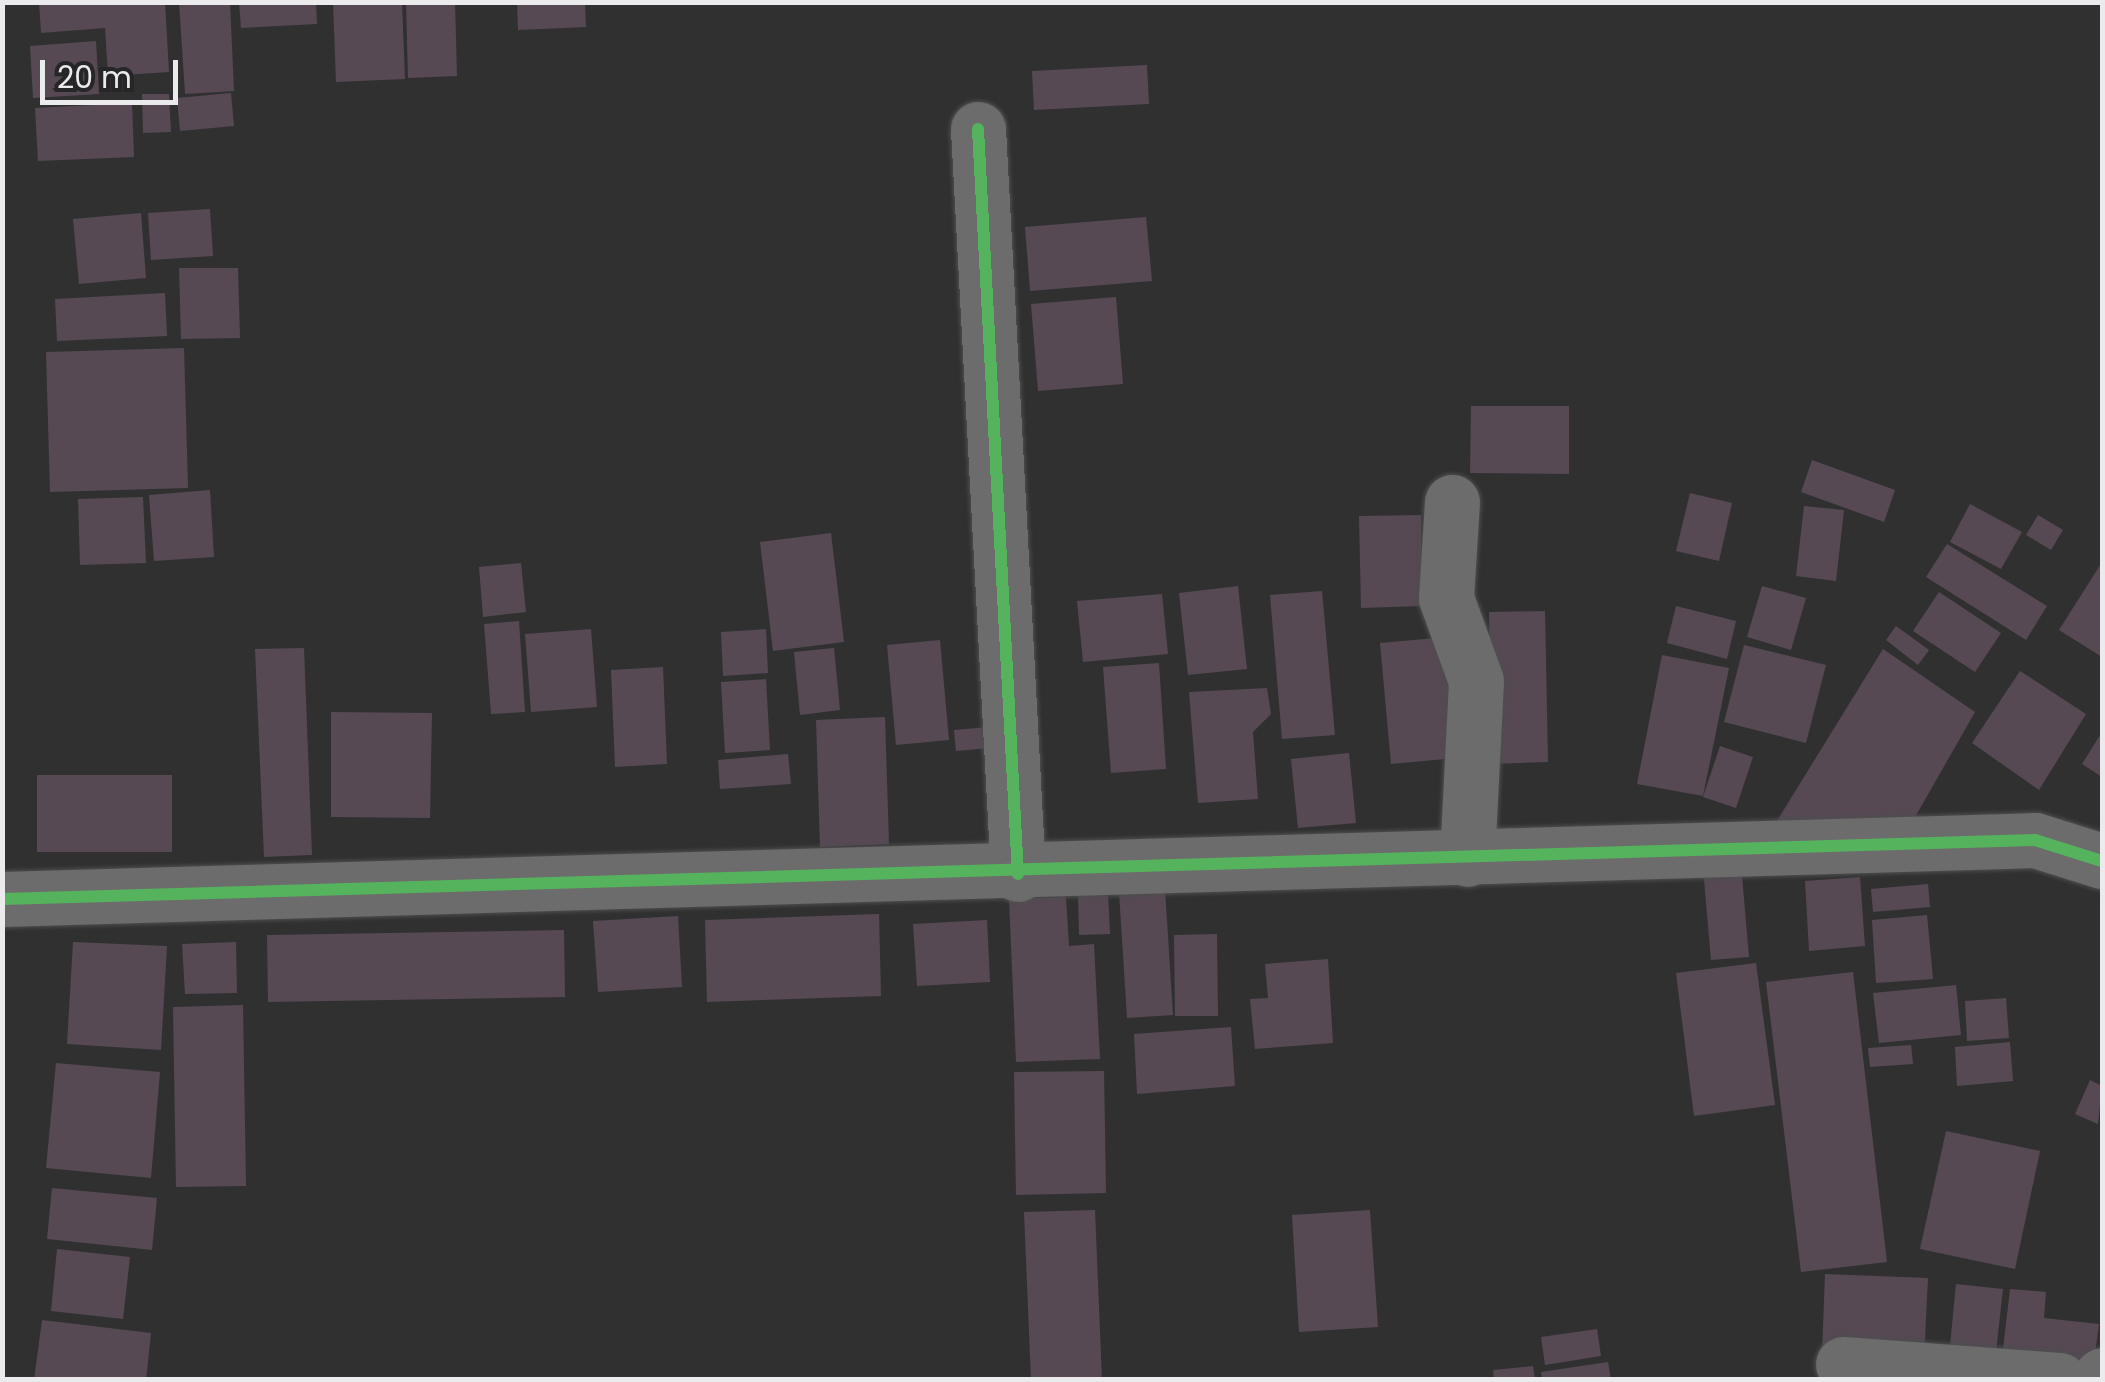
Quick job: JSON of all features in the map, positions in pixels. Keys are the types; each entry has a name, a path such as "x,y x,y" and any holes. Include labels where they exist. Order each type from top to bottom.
{"street":[{"path":"978,129 1018,874"},
{"path":"1452,502 1446,598 1476,680 1468,858"},
{"path":"2,899 1018,874 2036,840 2102,860"},
{"path":"1843,1364 2058,1380"}],"building":[{"path":"39,2 165,2 169,72 108,76 105,28 41,33"},
{"path":"179,2 230,2 234,91 185,94"},
{"path":"239,2 316,2 317,24 241,28"},
{"path":"333,2 402,2 405,79 336,82"},
{"path":"406,2 455,2 457,76 408,78"},
{"path":"517,2 585,2 586,27 518,30"},
{"path":"96,41 99,94 33,98 30,46"},
{"path":"1147,65 1149,104 1034,110 1032,71"},
{"path":"231,93 234,126 180,131 177,98"},
{"path":"142,94 169,94 171,132 143,133"},
{"path":"132,103 134,157 38,161 35,108"},
{"path":"210,209 213,256 151,260 148,213"},
{"path":"141,213 146,278 79,284 73,219"},
{"path":"1146,217 1152,281 1030,291 1025,227"},
{"path":"179,268 238,268 240,338 181,339"},
{"path":"165,293 167,336 57,341 55,299"},
{"path":"1116,297 1123,384 1038,391 1031,304"},
{"path":"184,348 188,488 50,492 46,352"},
{"path":"1471,406 1569,406 1569,474 1470,473"},
{"path":"1812,460 1895,490 1884,522 1801,492"},
{"path":"210,490 214,557 154,561 149,495"},
{"path":"1690,493 1732,503 1719,561 1676,551"},
{"path":"143,497 146,563 80,565 78,499"},
{"path":"1970,504 2022,532 2001,569 1950,542"},
{"path":"1804,506 1844,510 1836,581 1796,576"},
{"path":"1421,515 1422,606 1361,608 1359,516"},
{"path":"2038,515 2063,530 2051,550 2026,535"},
{"path":"831,533 844,642 773,651 760,542"},
{"path":"1947,544 2047,606 2026,640 1926,577"},
{"path":"2102,562 2102,657 2059,630"},
{"path":"521,563 526,612 483,617 479,567"},
{"path":"1238,586 1247,669 1188,675 1179,593"},
{"path":"1762,586 1806,598 1791,650 1747,637"},
{"path":"1322,591 1335,735 1282,739 1270,595"},
{"path":"1939,592 2001,633 1975,672 1913,631"},
{"path":"1162,594 1168,654 1083,662 1077,601"},
{"path":"1676,606 1736,621 1727,659 1667,643"},
{"path":"1545,611 1548,762 1491,764 1489,612"},
{"path":"519,621 525,712 491,714 484,624"},
{"path":"1896,626 1929,650 1918,665 1886,640"},
{"path":"591,629 597,707 531,712 525,634"},
{"path":"766,629 768,673 723,676 721,632"},
{"path":"1446,637 1456,758 1391,764 1380,643"},
{"path":"940,640 949,740 896,745 887,645"},
{"path":"1744,645 1826,665 1806,743 1724,722"},
{"path":"304,648 312,855 264,857 255,649"},
{"path":"834,648 840,710 800,715 794,652"},
{"path":"1883,649 1975,712 1910,826 1775,824"},
{"path":"1662,655 1729,668 1703,796 1637,784"},
{"path":"1159,663 1166,769 1111,773 1103,667"},
{"path":"663,667 667,764 615,767 611,670"},
{"path":"2020,671 2086,714 2039,790 1972,743"},
{"path":"766,679 770,750 725,753 721,682"},
{"path":"1267,688 1271,714 1253,732 1258,799 1198,803 1189,692"},
{"path":"331,712 432,713 430,818 331,817"},
{"path":"885,717 889,844 820,847 816,720"},
{"path":"1000,726 1002,747 956,751 954,730"},
{"path":"2102,732 2102,777 2082,764"},
{"path":"1720,746 1753,757 1736,808 1703,797"},
{"path":"1349,753 1356,823 1298,828 1291,759"},
{"path":"788,754 791,784 720,789 718,760"},
{"path":"37,775 172,775 172,852 37,852"},
{"path":"1741,864 1749,957 1711,960 1703,868"},
{"path":"1860,877 1865,946 1809,951 1805,881"},
{"path":"1928,884 1930,907 1873,912 1871,889"},
{"path":"1165,889 1173,1015 1127,1018 1119,892"},
{"path":"1108,893 1110,934 1079,935 1078,894"},
{"path":"1066,897 1069,946 1094,944 1100,1059 1016,1062 1009,899"},
{"path":"879,914 881,996 707,1002 705,920"},
{"path":"1927,915 1933,979 1876,983 1872,920"},
{"path":"678,916 682,987 598,992 593,921"},
{"path":"987,920 990,982 917,986 913,924"},
{"path":"564,930 565,997 268,1002 267,935"},
{"path":"1217,934 1218,1016 1175,1016 1174,935"},
{"path":"73,942 167,946 161,1050 67,1044"},
{"path":"236,942 237,993 185,994 182,944"},
{"path":"1328,959 1333,1043 1255,1049 1250,999 1268,998 1265,964"},
{"path":"1756,963 1775,1105 1694,1116 1676,973"},
{"path":"1853,972 1887,1262 1801,1272 1766,982"},
{"path":"1956,985 1961,1035 1879,1043 1873,993"},
{"path":"2006,998 2009,1038 1967,1041 1965,1001"},
{"path":"243,1005 246,1186 176,1187 173,1007"},
{"path":"1231,1027 1235,1086 1137,1094 1134,1034"},
{"path":"2010,1042 2013,1081 1957,1086 1955,1047"},
{"path":"1911,1045 1913,1064 1870,1067 1868,1048"},
{"path":"56,1063 160,1072 151,1178 46,1168"},
{"path":"1104,1071 1106,1193 1016,1195 1014,1072"},
{"path":"2090,1080 2102,1086 2098,1124 2075,1114"},
{"path":"1946,1131 2040,1151 2015,1269 1920,1249"},
{"path":"52,1188 157,1198 152,1250 47,1239"},
{"path":"1095,1210 1102,1380 1031,1380 1024,1212"},
{"path":"1370,1210 1378,1327 1299,1332 1292,1215"},
{"path":"57,1249 130,1257 123,1319 51,1311"},
{"path":"1825,1274 1928,1278 1924,1359 1822,1355"},
{"path":"1956,1284 2003,1289 1995,1361 1949,1356"},
{"path":"2010,1289 2046,1292 2044,1318 2099,1324 2092,1377 2001,1366"},
{"path":"42,1320 151,1333 146,1380 34,1380"},
{"path":"1597,1329 1601,1356 1545,1365 1541,1337"},
{"path":"1608,1362 1611,1380 1542,1380 1541,1372"},
{"path":"1533,1366 1535,1380 1494,1380 1493,1370"}],"cycle path":[{"path":"978,129 1018,874"},
{"path":"2,899 2035,840 2102,861"}]}
